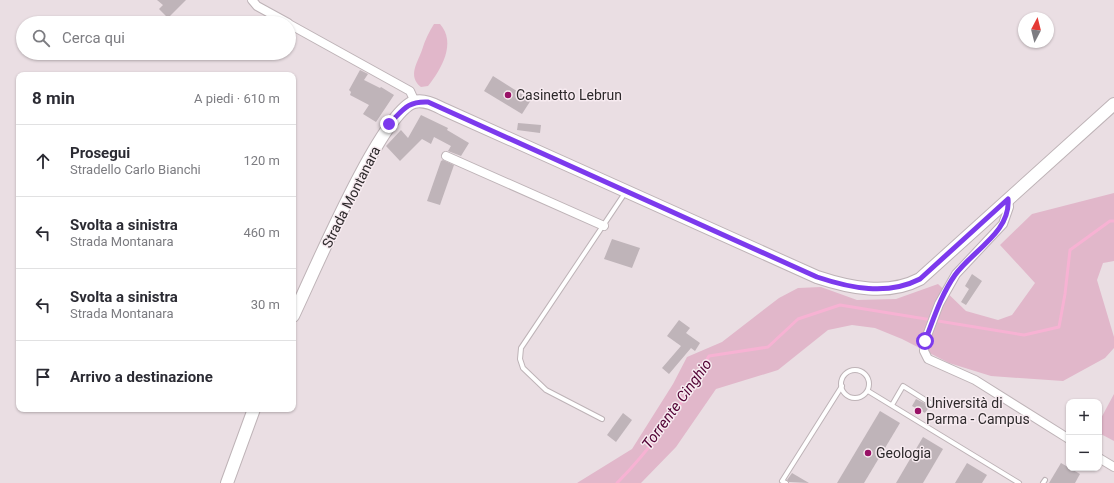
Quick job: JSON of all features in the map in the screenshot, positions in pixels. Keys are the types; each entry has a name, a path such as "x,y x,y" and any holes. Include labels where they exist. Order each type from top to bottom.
{"main road":[{"path":"415,102 428,102 817,277 843,286 864,289 909,285 920,279 1114,104"},
{"name":"Strada Montanara","path":"296,310 371,154 389,124 402,111 415,102"},
{"path":"227,483 253,412"}],"street":[{"path":"252,0 257,6 275,16"},
{"path":"296,27 410,91 415,102"},
{"path":"446,156 604,226"},
{"path":"1008,199 1009,207 1003,224 956,274 939,304 925,341 924,351 928,359 975,380 1066,437"},
{"path":"1102,460 1114,467"}],"lane":[{"path":"602,419 546,390 523,368 520,358 521,348 626,191"},
{"path":"786,483 782,481 842,386 844,376 852,370 857,370 865,374 870,384 868,391 862,397 853,398 844,393 842,386"},
{"path":"892,405 904,386 930,402"},
{"path":"868,391 1019,483"}],"shaded area":[{"path":"434,24 440,24 445,31 447,48 442,64 433,80 428,86 421,87 415,78 415,69 426,39"},
{"path":"1114,193 1114,261 1103,263 1097,280 1114,337 1114,348 1105,358 1063,381 991,376 949,363 902,339 875,328 852,325 828,330 778,370 716,389 676,447 641,483 577,483 632,449 673,384 687,357 722,342 779,298 798,288 821,287 857,300 896,299 938,284 966,311 998,320 1012,315 1035,283 1000,245 1032,214"},
{"path":"1114,394 1114,441 1102,435 1102,416"}],"building":[{"path":"157,0 186,0 170,16 166,16 159,9 163,5"},
{"path":"360,70 368,74 364,80 380,88 381,87 394,95 376,122 363,114 369,105 350,95 351,92 349,90"},
{"name":"Casinetto Lebrun","path":"493,76 531,100 522,114 484,91"},
{"path":"421,115 448,128 447,130 469,143 461,156 448,151 451,146 434,137 431,144 422,139 400,161 386,146 401,130 408,138"},
{"path":"518,123 541,125 540,133 517,130"},
{"path":"443,160 454,165 440,205 427,201 441,161"},
{"path":"612,239 640,248 632,268 604,259"},
{"path":"972,274 982,281 966,305 961,302 969,289 965,286"},
{"path":"679,320 690,328 686,333 700,343 695,351 691,348 669,374 662,368 681,346 667,336"},
{"path":"916,399 930,406 925,413 912,406"},
{"name":"Geologia","path":"880,411 900,423 864,483 837,483"},
{"path":"623,413 632,420 616,442 607,435"},
{"name":"Geologia","path":"923,437 943,449 923,483 896,483"},
{"name":"Geologia","path":"967,463 987,475 982,483 955,483"},
{"path":"1061,463 1066,466 1066,471 1075,471 1080,474 1075,483 1049,483"},
{"path":"792,473 809,483 789,482 787,480"}],"waterway":[{"name":"Torrente Cinghio","path":"617,483 631,469 668,422 709,356 768,347 798,319 840,305 1024,335 1059,327 1065,294 1070,250 1110,221 1114,221"}],"place":[{"name":"Casinetto Lebrun","path":"508,95"},
{"name":"Università di Parma - Campus","path":"918,411"},
{"name":"Geologia","path":"868,453"}],"route":[{"path":"389,124 409,105 415,102 428,102 817,277 843,286 864,289 909,285 920,279 946,257 1008,199 1009,207 1003,224 956,274 939,304 925,341"}]}
